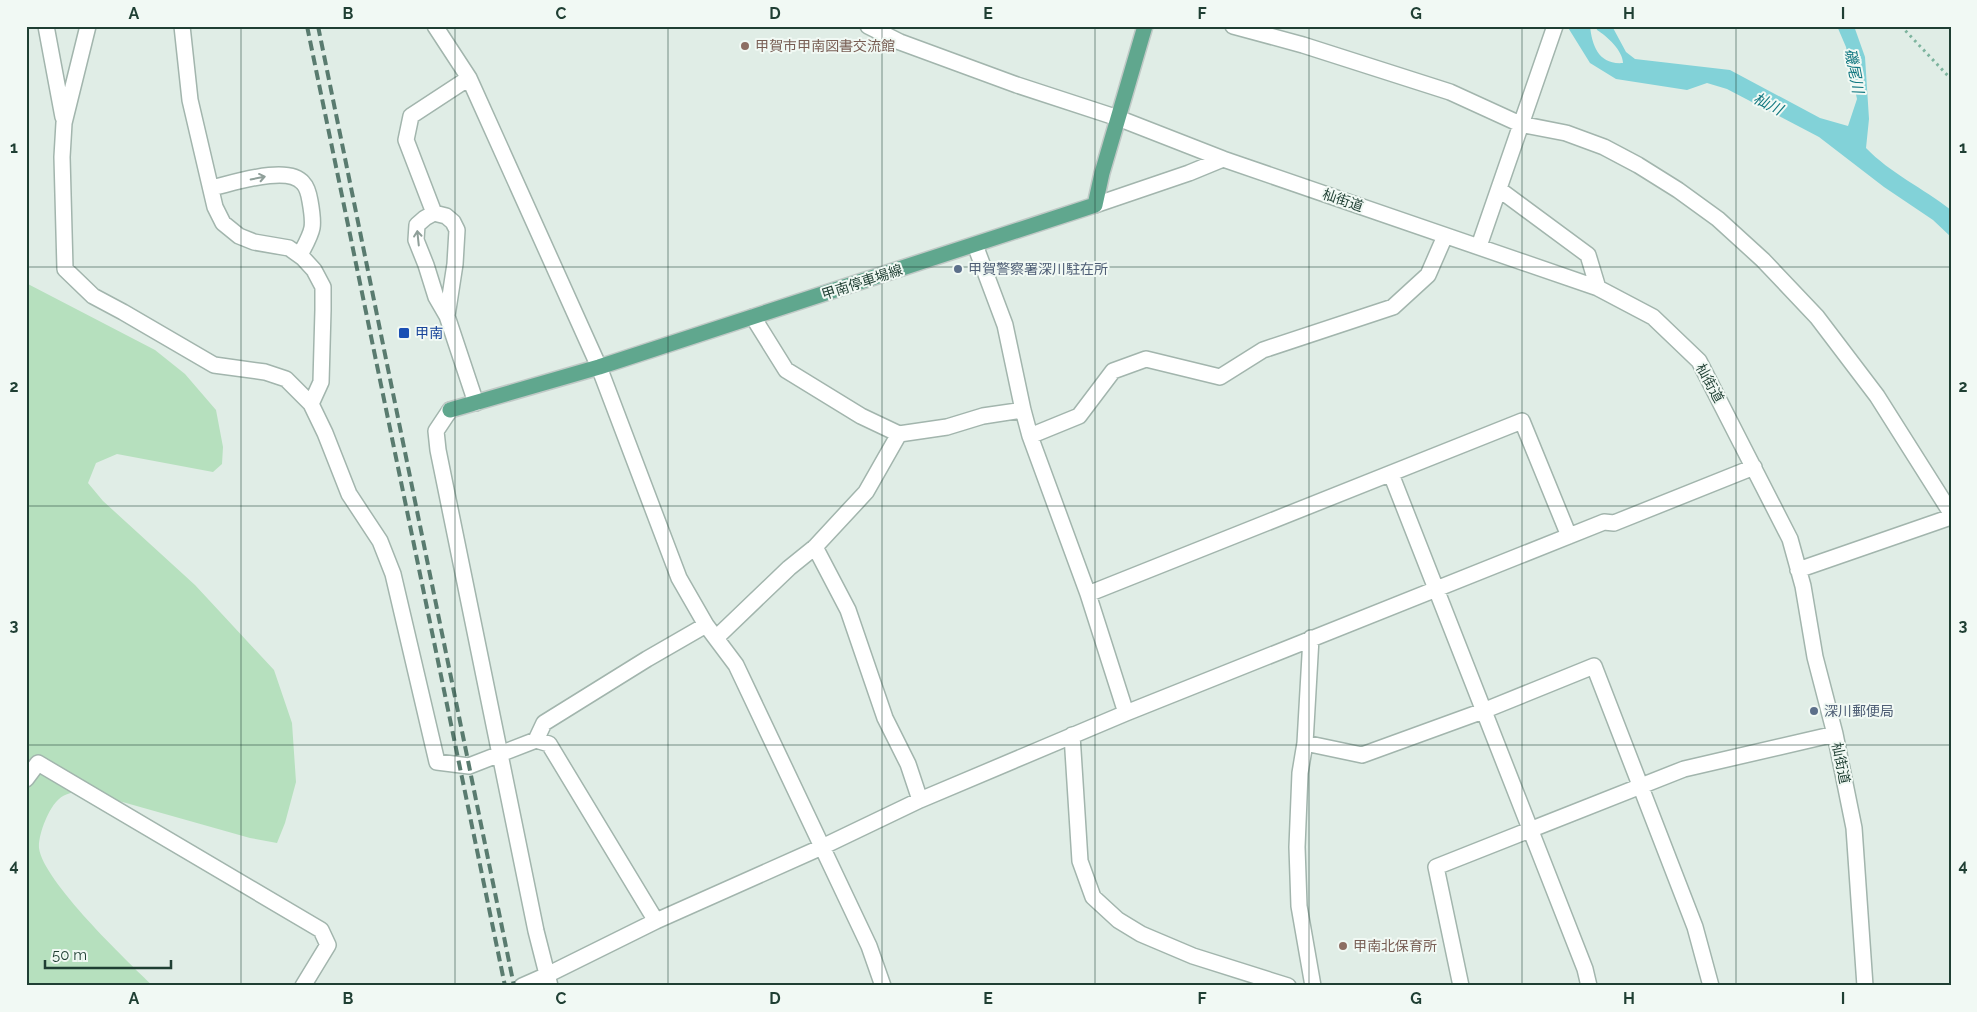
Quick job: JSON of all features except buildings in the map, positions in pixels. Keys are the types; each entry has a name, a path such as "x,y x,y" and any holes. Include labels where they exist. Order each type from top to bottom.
{"main road":[{"path":"1095,205 1102,174 1145,26"},
{"name":"甲南停車場線","path":"450,410 599,367 1095,205"}],"street":[{"path":"46,26 64,123"},
{"path":"88,26 64,123 62,157 65,269 93,296 214,365 265,372 286,380 311,404 325,433 348,494 380,541 393,574 437,762 469,766 536,740 549,744 656,920"},
{"path":"182,26 190,100 215,207 223,223 239,236 254,242 289,248 300,255 314,270 323,287 321,382 311,404"},
{"path":"435,26 469,78 599,367 679,578 706,625 736,665 869,946 883,986"},
{"name":"杣街道","path":"868,26 900,42 1017,85 1118,118 1223,159 1598,288 1653,318 1699,361 1790,539 1815,657 1835,734 1854,828 1866,986"},
{"path":"1233,26 1303,45 1450,92 1521,122 1566,133 1604,147 1638,165 1678,190 1718,219 1750,248 1823,325 1878,396 1951,513"},
{"path":"1479,246 1500,190 1521,122 1555,26"},
{"path":"434,213 406,140 411,116 469,78"},
{"path":"1095,205 1189,174 1223,159"},
{"path":"211,188 277,174 292,176 303,182 308,194 314,223 311,234 300,255"},
{"path":"1500,190 1588,255 1598,288"},
{"path":"446,316 458,240 457,230 453,222 446,216 434,213 417,225 416,240 436,297 446,316 476,403"},
{"path":"1030,436 1079,416 1113,371 1146,359 1220,377 1263,350 1393,307 1428,275 1445,236"},
{"path":"975,245 1006,325 1030,436 1088,594 1126,713"},
{"path":"428,271 435,276 446,275 454,269"},
{"path":"753,317 786,370 861,416 899,434 947,427 983,416 1023,410"},
{"path":"450,410 436,431 438,450 536,931 549,981"},
{"path":"1088,594 1522,421 1569,536"},
{"path":"716,638 789,568 815,547 866,492 899,434"},
{"path":"522,986 549,981 656,920 822,847 920,800 1072,735 1604,522 1614,523 1754,467"},
{"path":"1391,474 1585,969 1589,986"},
{"path":"1798,570 1951,517"},
{"path":"815,547 848,610 885,718 908,764 920,800"},
{"path":"536,740 544,723 647,658 706,625"},
{"path":"1311,638 1305,743 1300,773 1297,847 1299,906 1313,986"},
{"path":"1305,743 1362,755 1483,711 1594,666 1695,927 1711,986"},
{"path":"1461,986 1436,867 1684,769 1835,734"},
{"path":"1072,735 1080,861 1093,897 1118,920 1141,934 1193,956 1288,986"},
{"path":"26,779 38,763 321,930 328,945 303,986"}],"path":[{"path":"1900,26 1951,79"}],"green space":[{"path":"26,283 155,350 185,374 216,410 223,447 222,464 213,472 117,454 96,463 88,483 103,501 195,585 274,670 292,723 296,782 285,823 277,843 250,838 80,790 61,797 48,815 42,829 39,848 44,862 55,880 88,920 153,986 26,986"}],"water":[{"path":"1567,26 1590,26 1598,53 1608,61 1623,63 1617,49 1610,40 1597,30 1596,26 1612,26 1626,52 1635,59 1730,70 1820,118 1848,126 1857,99 1846,47 1837,26 1854,26 1865,57 1869,119 1866,148 1885,165 1951,210 1951,237 1933,220 1884,187 1819,137 1727,89 1707,83 1687,90 1616,79 1590,63"}],"railway":[{"path":"307,26 505,986"},
{"path":"318,26 514,986"}],"place":[{"name":"甲賀市甲南図書交流館","path":"745,46"},
{"name":"甲賀警察署深川駐在所","path":"958,269"},
{"name":"甲南","path":"404,333"},
{"name":"深川郵便局","path":"1814,711"},
{"name":"甲南北保育所","path":"1343,946"}],"water label":[{"name":"磯尾川","path":"1854,71"},
{"name":"杣川","path":"1768,104"}]}
